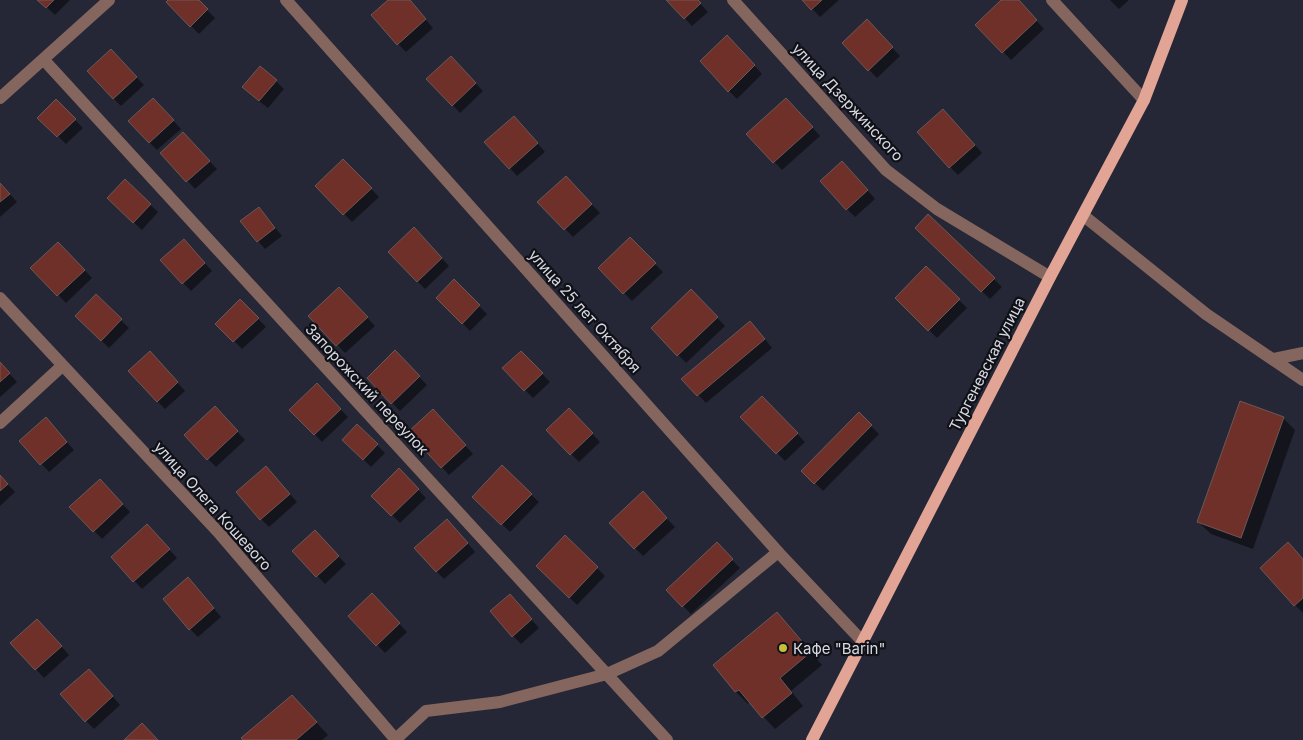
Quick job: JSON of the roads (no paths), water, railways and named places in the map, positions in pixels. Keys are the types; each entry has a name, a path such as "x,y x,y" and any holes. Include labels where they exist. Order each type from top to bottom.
{"main road":[{"name":"Тургеневская улица","path":"812,740 1050,277 1144,100 1182,0"}],"street":[{"path":"0,98 109,0"},
{"name":"улица 25 лет Октября","path":"286,0 778,552 863,642"},
{"name":"улица Дзержинского","path":"733,0 886,170 938,208 1050,277"},
{"path":"1052,0 1144,100"},
{"name":"Запорожский переулок","path":"44,60 666,740"},
{"path":"1084,216 1206,314 1303,380"},
{"name":"улица Олега Кошевого","path":"0,298 220,534 396,740"},
{"path":"1274,359 1303,354"},
{"path":"0,424 62,366"},
{"path":"396,740 426,711 500,702 607,674 658,651 778,552"}],"place":[{"name":"Кафе \"Barin\"","path":"783,648"}]}
